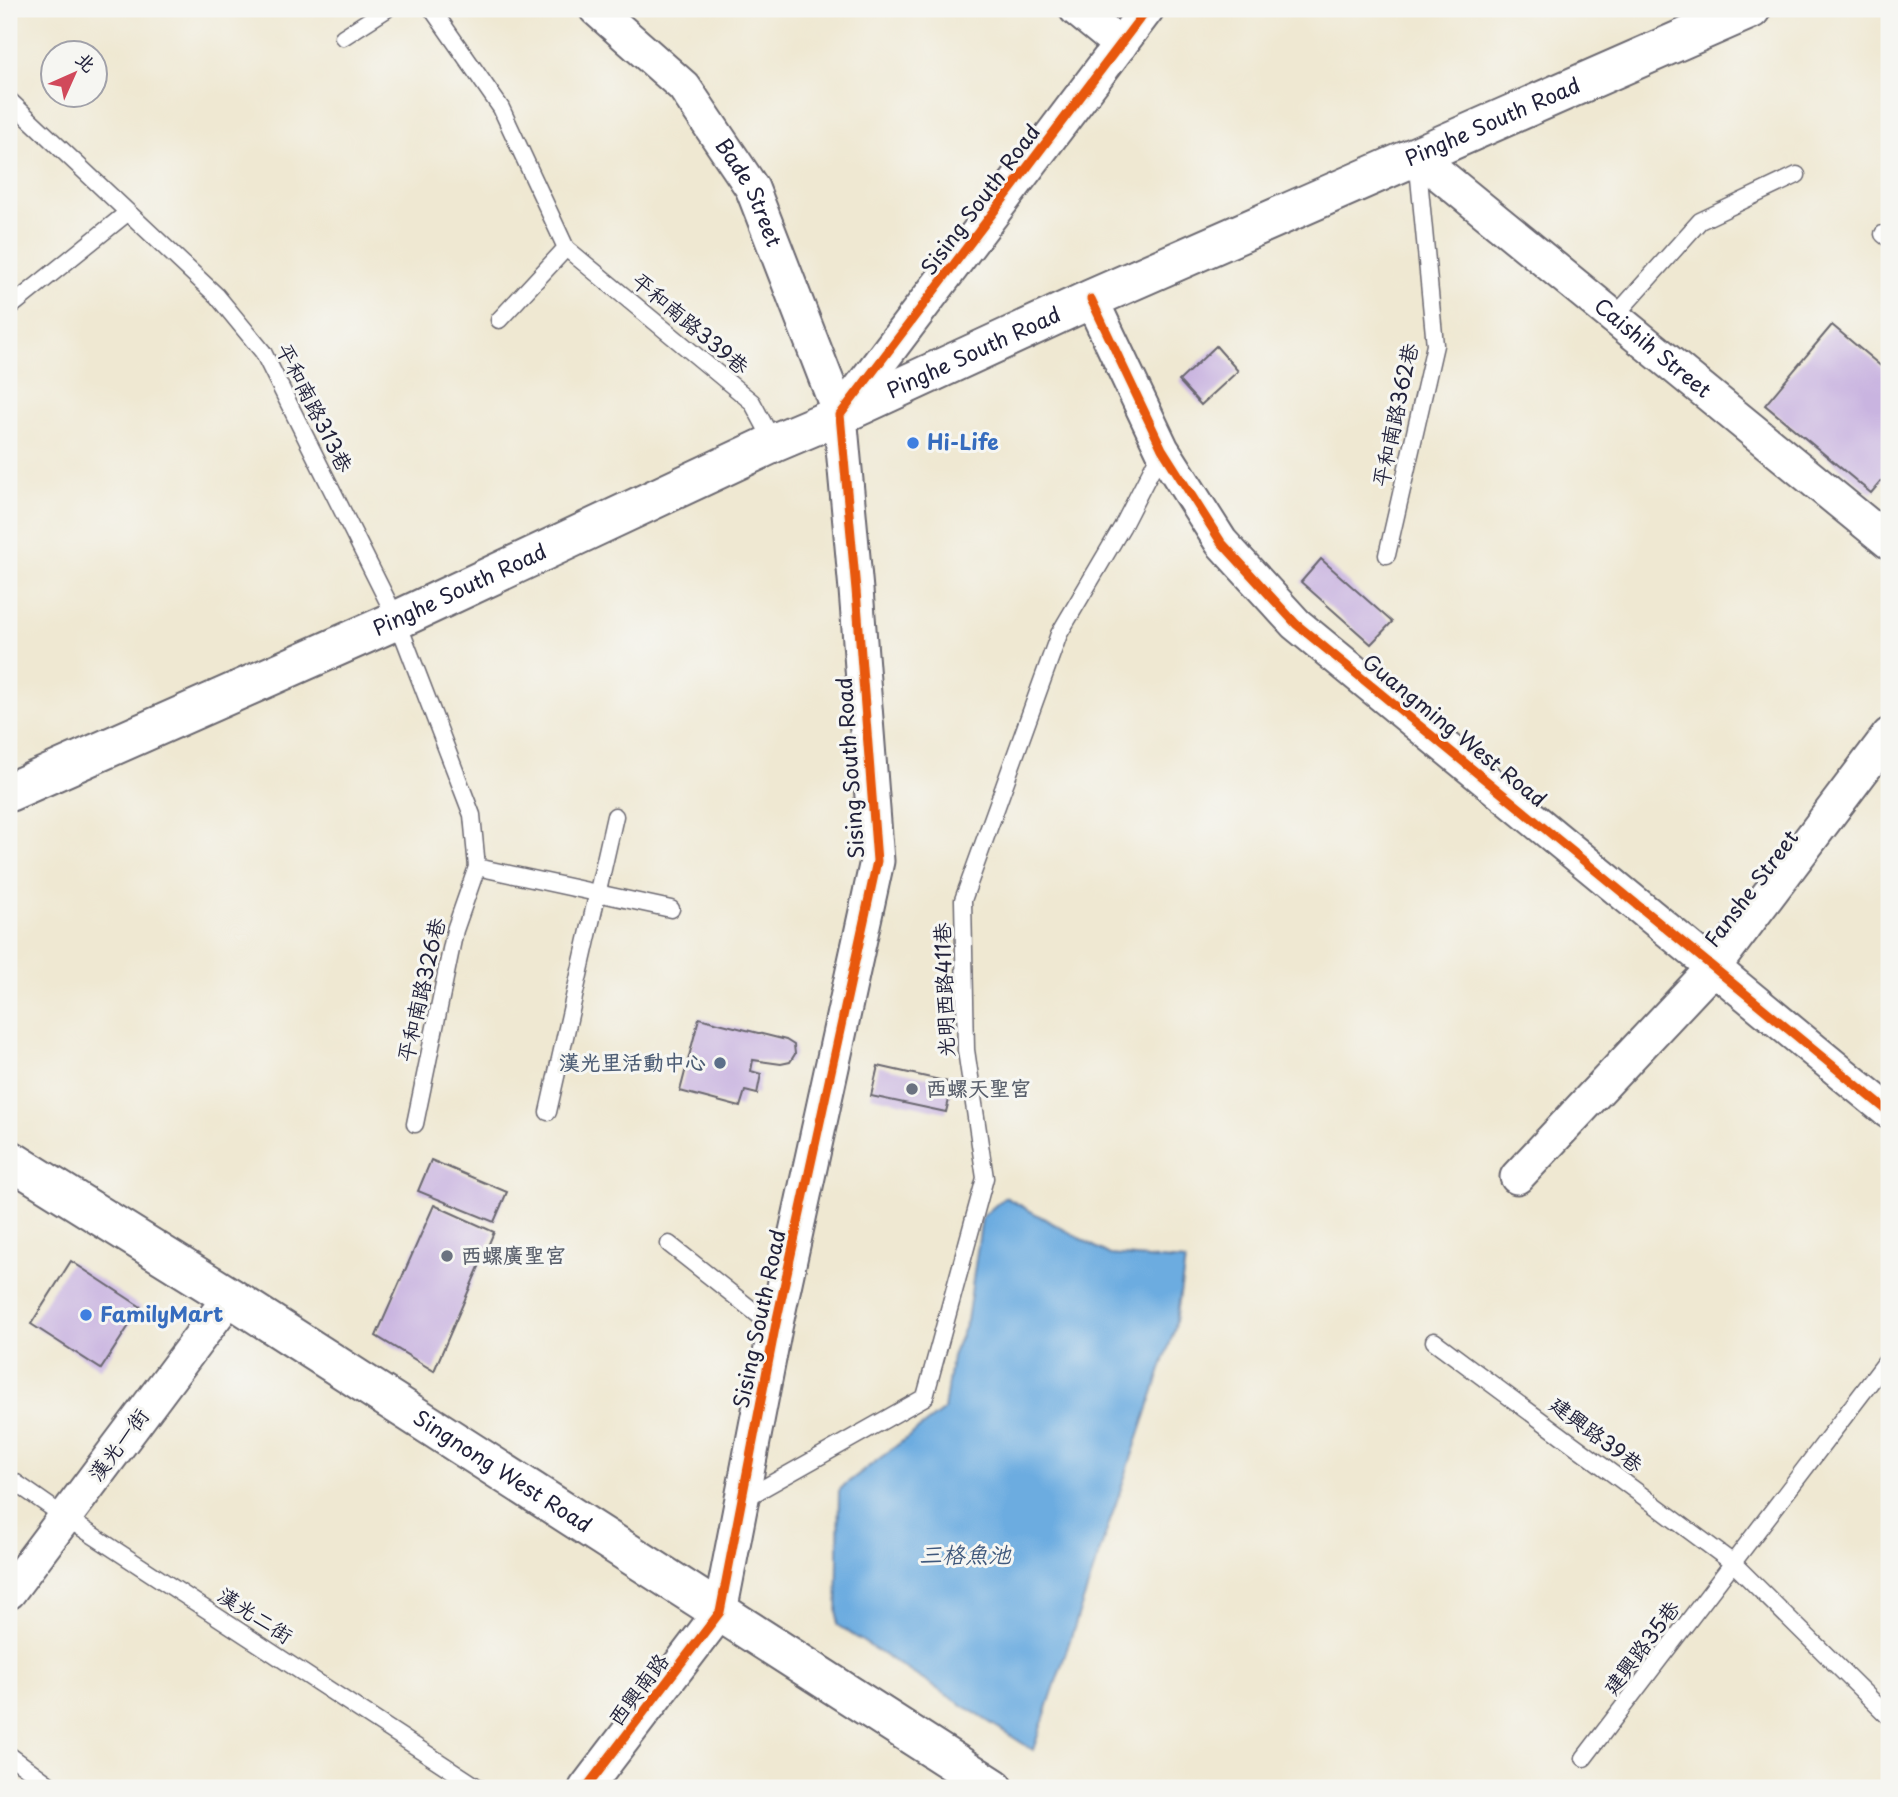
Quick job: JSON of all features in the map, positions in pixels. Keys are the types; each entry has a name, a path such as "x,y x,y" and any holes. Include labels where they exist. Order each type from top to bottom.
{"main road":[{"name":"Pinghe South Road","path":"9,792 397,620 774,443 1091,299 1751,9"},
{"name":"Singnong West Road","path":"9,1159 230,1297 994,1788"}],"street":[{"name":"Bade Street","path":"596,9 684,87 752,188 840,415"},
{"path":"1076,9 1120,45"},
{"name":"Sising South Road","path":"720,1612 775,1328 877,861 840,415 1147,9"},
{"name":"Caishih Street","path":"1417,156 1889,542"},
{"name":"Guangming West Road","path":"1091,299 1162,449 1221,542 1296,624 1889,1112"},
{"name":"Fanshe Street","path":"1517,1177 1714,967 1889,735"},
{"name":"漢光一街","path":"9,1592 230,1297"},
{"name":"西興南路","path":"586,1788 720,1612"}],"lane":[{"path":"343,37 387,9"},
{"name":"平和南路339巷","path":"432,9 501,108 566,248 752,402 774,443"},
{"name":"平和南路313巷","path":"9,100 217,296 263,352 397,620"},
{"name":"平和南路362巷","path":"1387,555 1435,345 1417,156"},
{"path":"1614,317 1700,221 1797,175"},
{"path":"9,308 127,213"},
{"path":"499,320 566,248"},
{"name":"光明西路411巷","path":"742,1500 925,1397 985,1178 966,1050 963,900 1059,634 1122,527 1162,449"},
{"name":"平和南路326巷","path":"397,620 471,815 477,867 455,930 415,1124"},
{"path":"548,1112 615,816"},
{"path":"477,867 671,909"},
{"path":"669,1244 775,1328"},
{"name":"建興路39巷","path":"1434,1341 1733,1563 1889,1717"},
{"path":"1733,1563 1889,1358"},
{"name":"漢光二街","path":"9,1478 479,1788"},
{"name":"建興路35巷","path":"1584,1758 1733,1563"},
{"path":"9,1755 54,1788"}],"water":[{"name":"三格魚池","path":"1005,1197 1110,1255 1185,1261 1175,1328 1033,1750 837,1625 839,1489 944,1410 952,1356 967,1321 982,1217"}],"building":[{"path":"1832,325 1889,373 1889,472 1871,493 1765,405"},
{"path":"1216,346 1238,371 1201,405 1179,381"},
{"path":"1321,559 1392,622 1371,644 1301,582"},
{"name":"漢光里活動中心","path":"699,1018 786,1040 794,1045 795,1054 790,1062 781,1064 753,1060 751,1071 761,1074 757,1094 745,1091 740,1107 680,1091"},
{"name":"西螺天聖宮","path":"878,1066 953,1083 946,1112 871,1096"},
{"path":"431,1160 507,1192 494,1222 418,1191"},
{"path":"434,1205 494,1232 434,1371 376,1336"},
{"name":"FamilyMart","path":"71,1261 141,1307 101,1369 31,1324"}],"cycle path":[{"path":"586,1788 720,1612 775,1328 877,861 840,415 1147,9"},
{"path":"1091,299 1162,449 1221,542 1296,624 1889,1112"}],"place":[{"name":"Hi-Life","path":"913,443"},
{"name":"漢光里活動中心","path":"720,1063"},
{"name":"西螺天聖宮","path":"912,1089"},
{"name":"西螺廣聖宮","path":"447,1256"},
{"name":"FamilyMart","path":"86,1315"}]}
